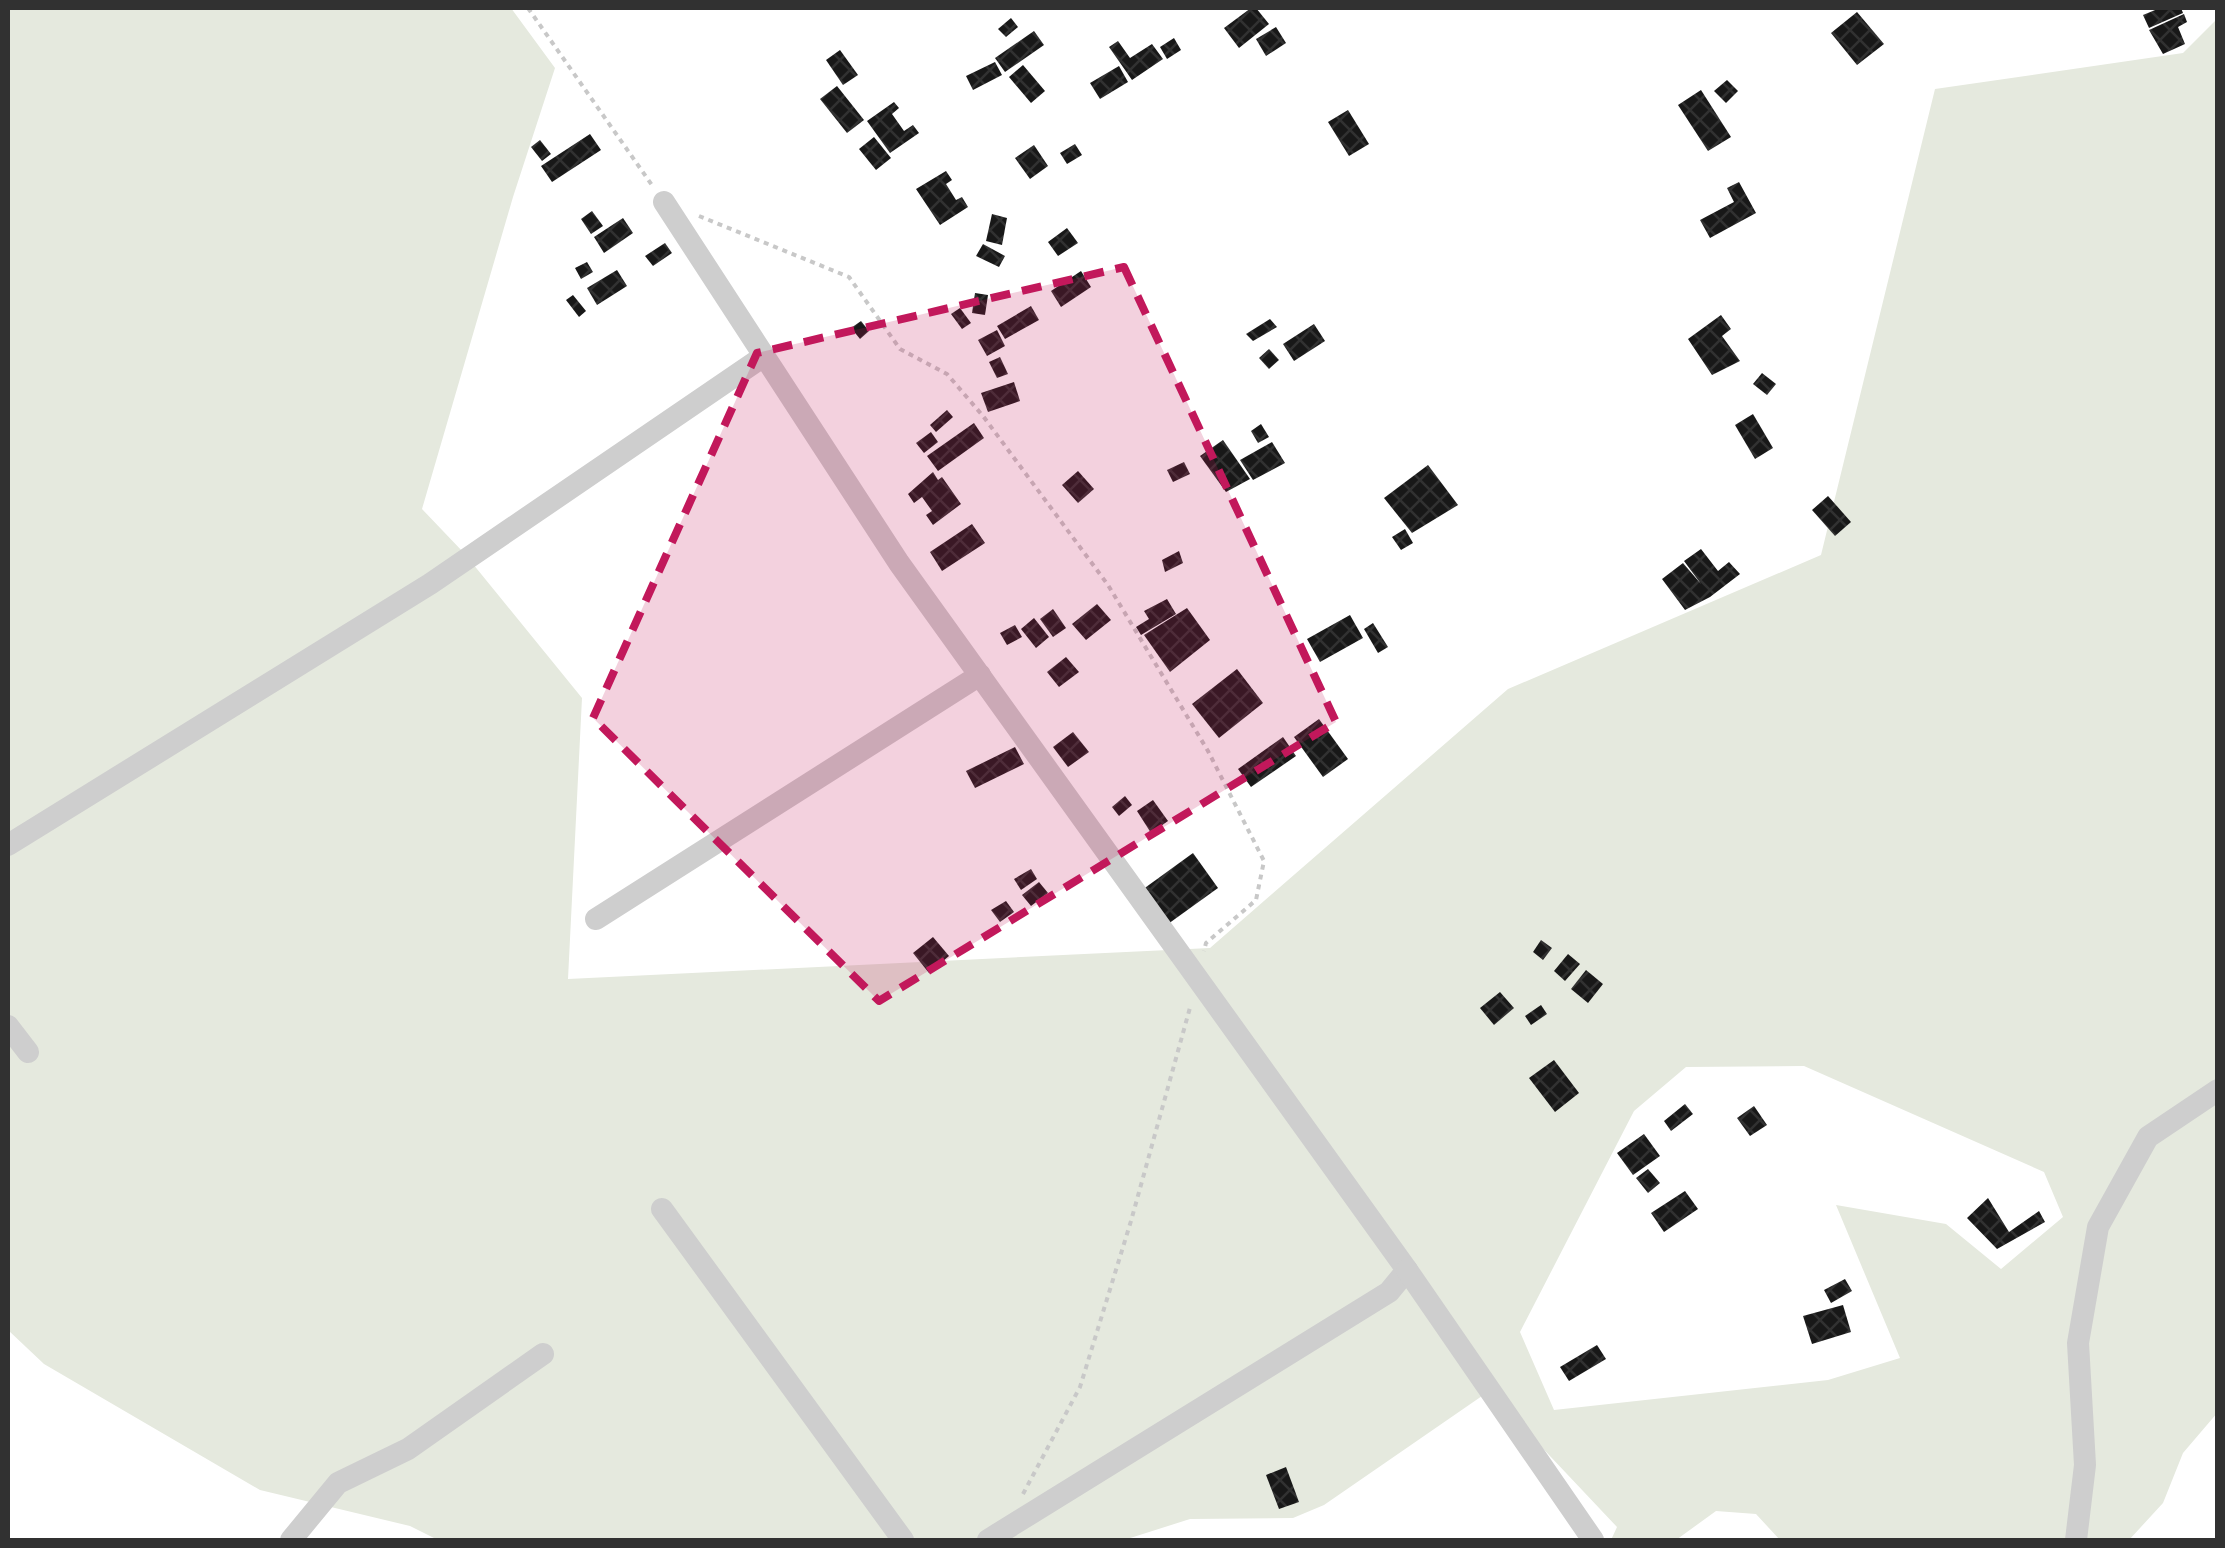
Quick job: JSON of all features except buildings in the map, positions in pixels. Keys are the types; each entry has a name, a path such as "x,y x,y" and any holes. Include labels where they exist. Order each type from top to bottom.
{"street":[{"path":"664,202 899,563 1407,1270 1593,1540"},
{"path":"8,845 430,584 764,356"},
{"path":"596,919 980,675"},
{"path":"8,1026 28,1052"},
{"path":"2076,1540 2084,1465 2078,1343 2098,1227 2148,1137 2218,1090"},
{"path":"662,1209 903,1540"},
{"path":"988,1540 1390,1292 1407,1270"},
{"path":"292,1540 338,1483 408,1449 543,1354"}],"highlighted area":[{"path":"1124,267 1336,722 879,1001 593,718 757,353"}],"shaded area":[{"path":"8,8 511,8 555,68 422,509 464,553 582,698 568,979 1210,948 1508,689 1821,555 1935,89 2183,53 2217,19 2218,1412 2183,1453 2163,1503 2129,1540 1780,1540 1756,1514 1716,1511 1676,1540 1611,1540 1617,1527 1500,1403 1482,1396 1324,1505 1293,1518 1190,1519 1124,1540 438,1540 410,1526 260,1490 44,1364 8,1330","holes":["1804,1066 2044,1172 2063,1217 2001,1269 1946,1224 1836,1205 1900,1358 1828,1380 1554,1410 1520,1332 1634,1111 1686,1067"]}]}
